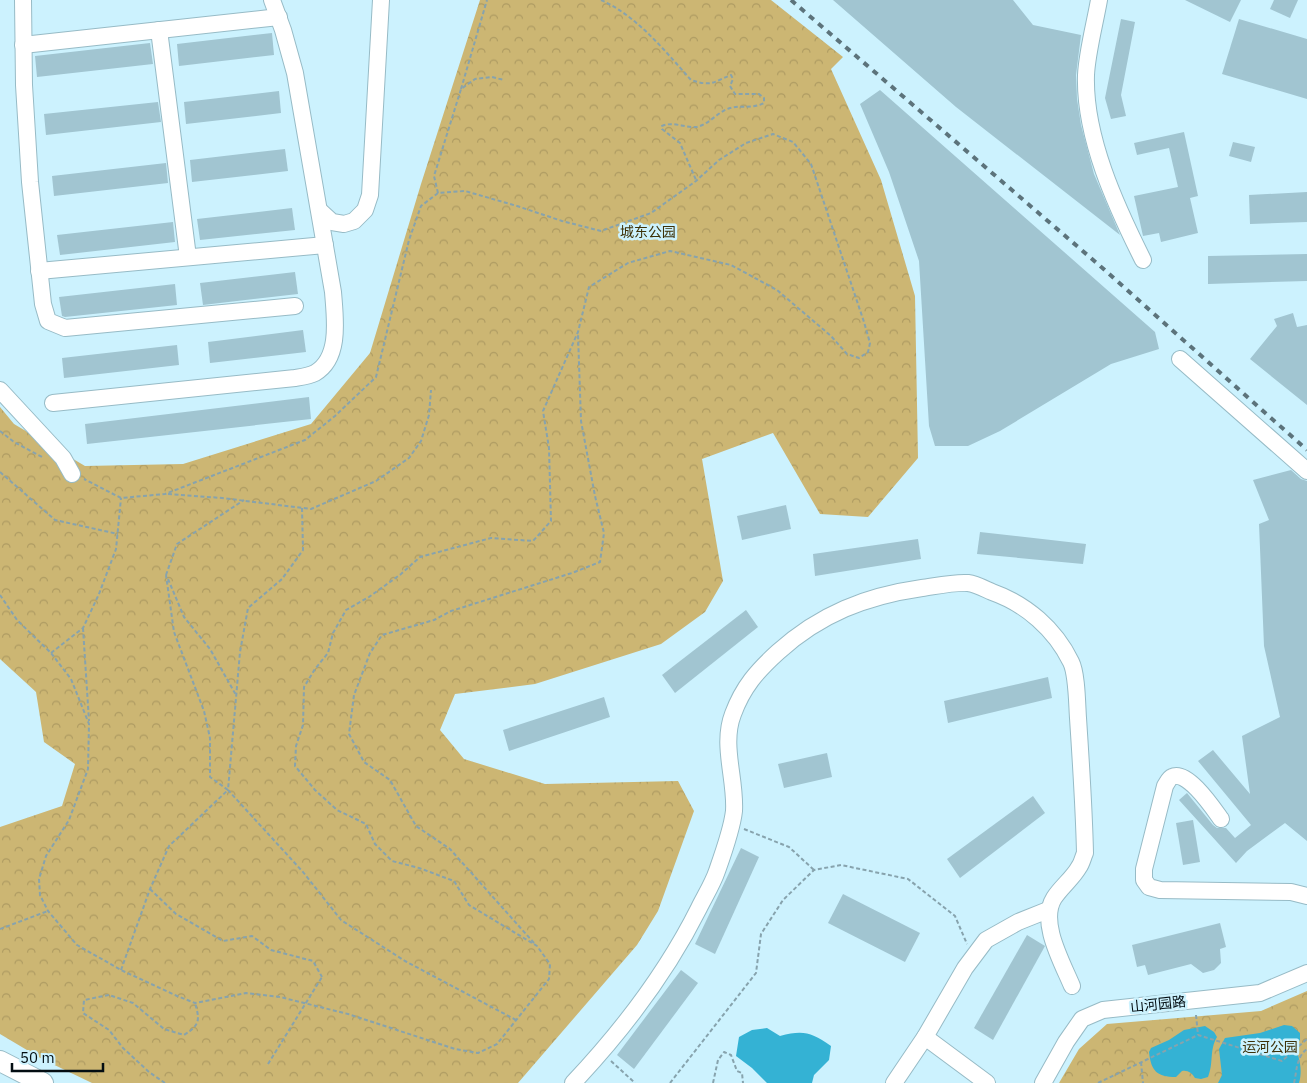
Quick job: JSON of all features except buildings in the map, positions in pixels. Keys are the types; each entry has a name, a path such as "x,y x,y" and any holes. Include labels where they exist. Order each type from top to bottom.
{"main road":[{"path":"0,1061 44,1083"}],"street":[{"path":"23,0 23,45 30,182 42,304 48,321 65,328 295,306"},
{"path":"53,403 295,378 313,374 325,365 331,353 335,326 333,292 296,72 272,0"},
{"path":"320,211 332,222 344,224 354,221 364,210 370,195 381,0"},
{"path":"1099,0 1086,74 1087,109 1095,145 1124,222 1143,260"},
{"path":"23,45 279,17"},
{"path":"159,30 188,257"},
{"path":"39,271 325,244"},
{"path":"1180,359 1307,472"},
{"path":"0,390 63,458 72,474"},
{"path":"573,1083 602,1052 637,1009 687,933 716,873 734,812 728,738 732,715 748,682 795,636 822,619 853,604 900,591 968,584 1006,597 1036,616 1059,642 1072,664 1077,704 1084,853 1079,867 1054,898 1048,910 1049,923 1055,944 1072,986"},
{"path":"1221,818 1189,779 1179,775 1172,777 1165,786 1144,869 1144,880 1149,887 1160,890 1291,892 1307,896"},
{"path":"894,1083 925,1037 965,968 986,940 1018,922 1048,910"},
{"name":"山河园路","path":"1043,1083 1066,1042 1082,1019 1103,1010 1260,993 1307,974"},
{"path":"925,1037 987,1083"}],"path":[{"path":"438,193 434,176 487,0"},
{"path":"601,0 621,10 691,80 702,84 714,83 731,75 733,79 730,86 735,94 759,94 764,98 764,103 760,105 740,106 720,112 699,126 690,127 666,124 662,126 662,129 680,143 696,181"},
{"path":"461,89 475,79 492,77 504,80"},
{"path":"165,494 305,440 335,416 376,377 409,240 421,206 438,193 465,191 562,221 602,231 651,213 696,181 719,160 746,143 773,134 793,142 811,164 864,322 870,343 868,352 859,358 847,354 831,336 777,290 731,265 670,251 628,263 589,287 578,332 543,411 549,448 552,521 533,541 491,538 420,557 401,574 369,597 346,610 333,633 328,653 304,687 303,725 296,746 295,766 315,790 337,810 366,824 375,844 392,861 419,868 454,881 469,906 537,946"},
{"path":"83,628 89,724 88,769 69,820 46,856 38,880 40,895 48,911 77,945 121,970 176,996 195,1002 246,994 280,996 348,1014 447,1047 478,1053 497,1044 549,979 550,964 537,946 450,849 416,826 390,780 364,762 349,734 354,695 370,653 382,635 434,620 451,611 572,573 600,562 604,533 581,421 578,332"},
{"path":"72,474 122,498 165,494 244,500 312,509 376,481 409,458 421,441 429,415 431,390"},
{"path":"0,431 14,442 48,460"},
{"path":"0,472 55,520 118,534"},
{"path":"51,653 83,628 99,594 116,549 122,498"},
{"path":"244,500 177,544 166,575 174,632 204,711 210,738 210,777 228,790 303,872 341,920 405,961 516,1020"},
{"path":"121,970 150,889 169,846 228,790 240,652 248,608 282,579 303,550 302,508"},
{"path":"166,575 184,617 210,649 236,696"},
{"path":"0,595 17,620 51,653 71,679 89,724"},
{"path":"730,825 757,833 788,847 814,870"},
{"path":"670,1083 756,973 761,934 783,900 814,870 842,864 908,879 955,916 973,957"},
{"path":"150,889 176,914 223,941 252,936 271,950 313,960 322,977 268,1064"},
{"path":"0,929 48,911"},
{"path":"165,1083 149,1072 124,1048 109,1030 82,1013 84,1000 109,995 133,1004 164,1029 184,1035 195,1028 199,1016 195,1002"},
{"path":"1195,1000 1198,1035"},
{"path":"1098,1083 1198,1035 1282,1061 1307,1039"},
{"path":"1294,1083 1296,1067 1304,1051 1307,1049"},
{"path":"602,1052 636,1083"},
{"path":"713,1083 718,1060 724,1052 731,1055 737,1071 742,1073 744,1083"},
{"path":"1141,1062 1143,1083"}],"green space":[{"name":"城东公园","path":"480,0 771,0 843,57 831,69 881,180 915,296 918,458 868,517 820,514 773,433 702,459 723,581 705,612 661,644 535,684 455,694 440,730 464,759 545,784 678,781 694,811 658,911 637,945 518,1083 92,1083 42,1059 0,1034 0,827 62,806 75,764 44,742 36,692 0,659 0,407 14,424 85,466 183,464 311,424 370,353 421,184"},
{"name":"运河公园","path":"1307,991 1307,1083 1059,1083 1079,1049 1107,1024 1261,1011"}],"water":[{"path":"1284,1025 1292,1026 1300,1033 1300,1040 1295,1045 1301,1068 1299,1083 1218,1083 1222,1075 1219,1049 1225,1038 1260,1033"},
{"path":"1205,1026 1214,1032 1217,1037 1213,1047 1208,1077 1195,1078 1186,1071 1182,1071 1176,1077 1164,1076 1156,1072 1151,1064 1149,1052 1151,1048 1169,1040 1184,1030"},
{"path":"767,1028 780,1036 795,1033 812,1035 831,1046 829,1060 814,1075 812,1083 767,1083 736,1056 739,1037 752,1030"}],"railway":[{"path":"791,0 1099,265 1307,450"}]}
